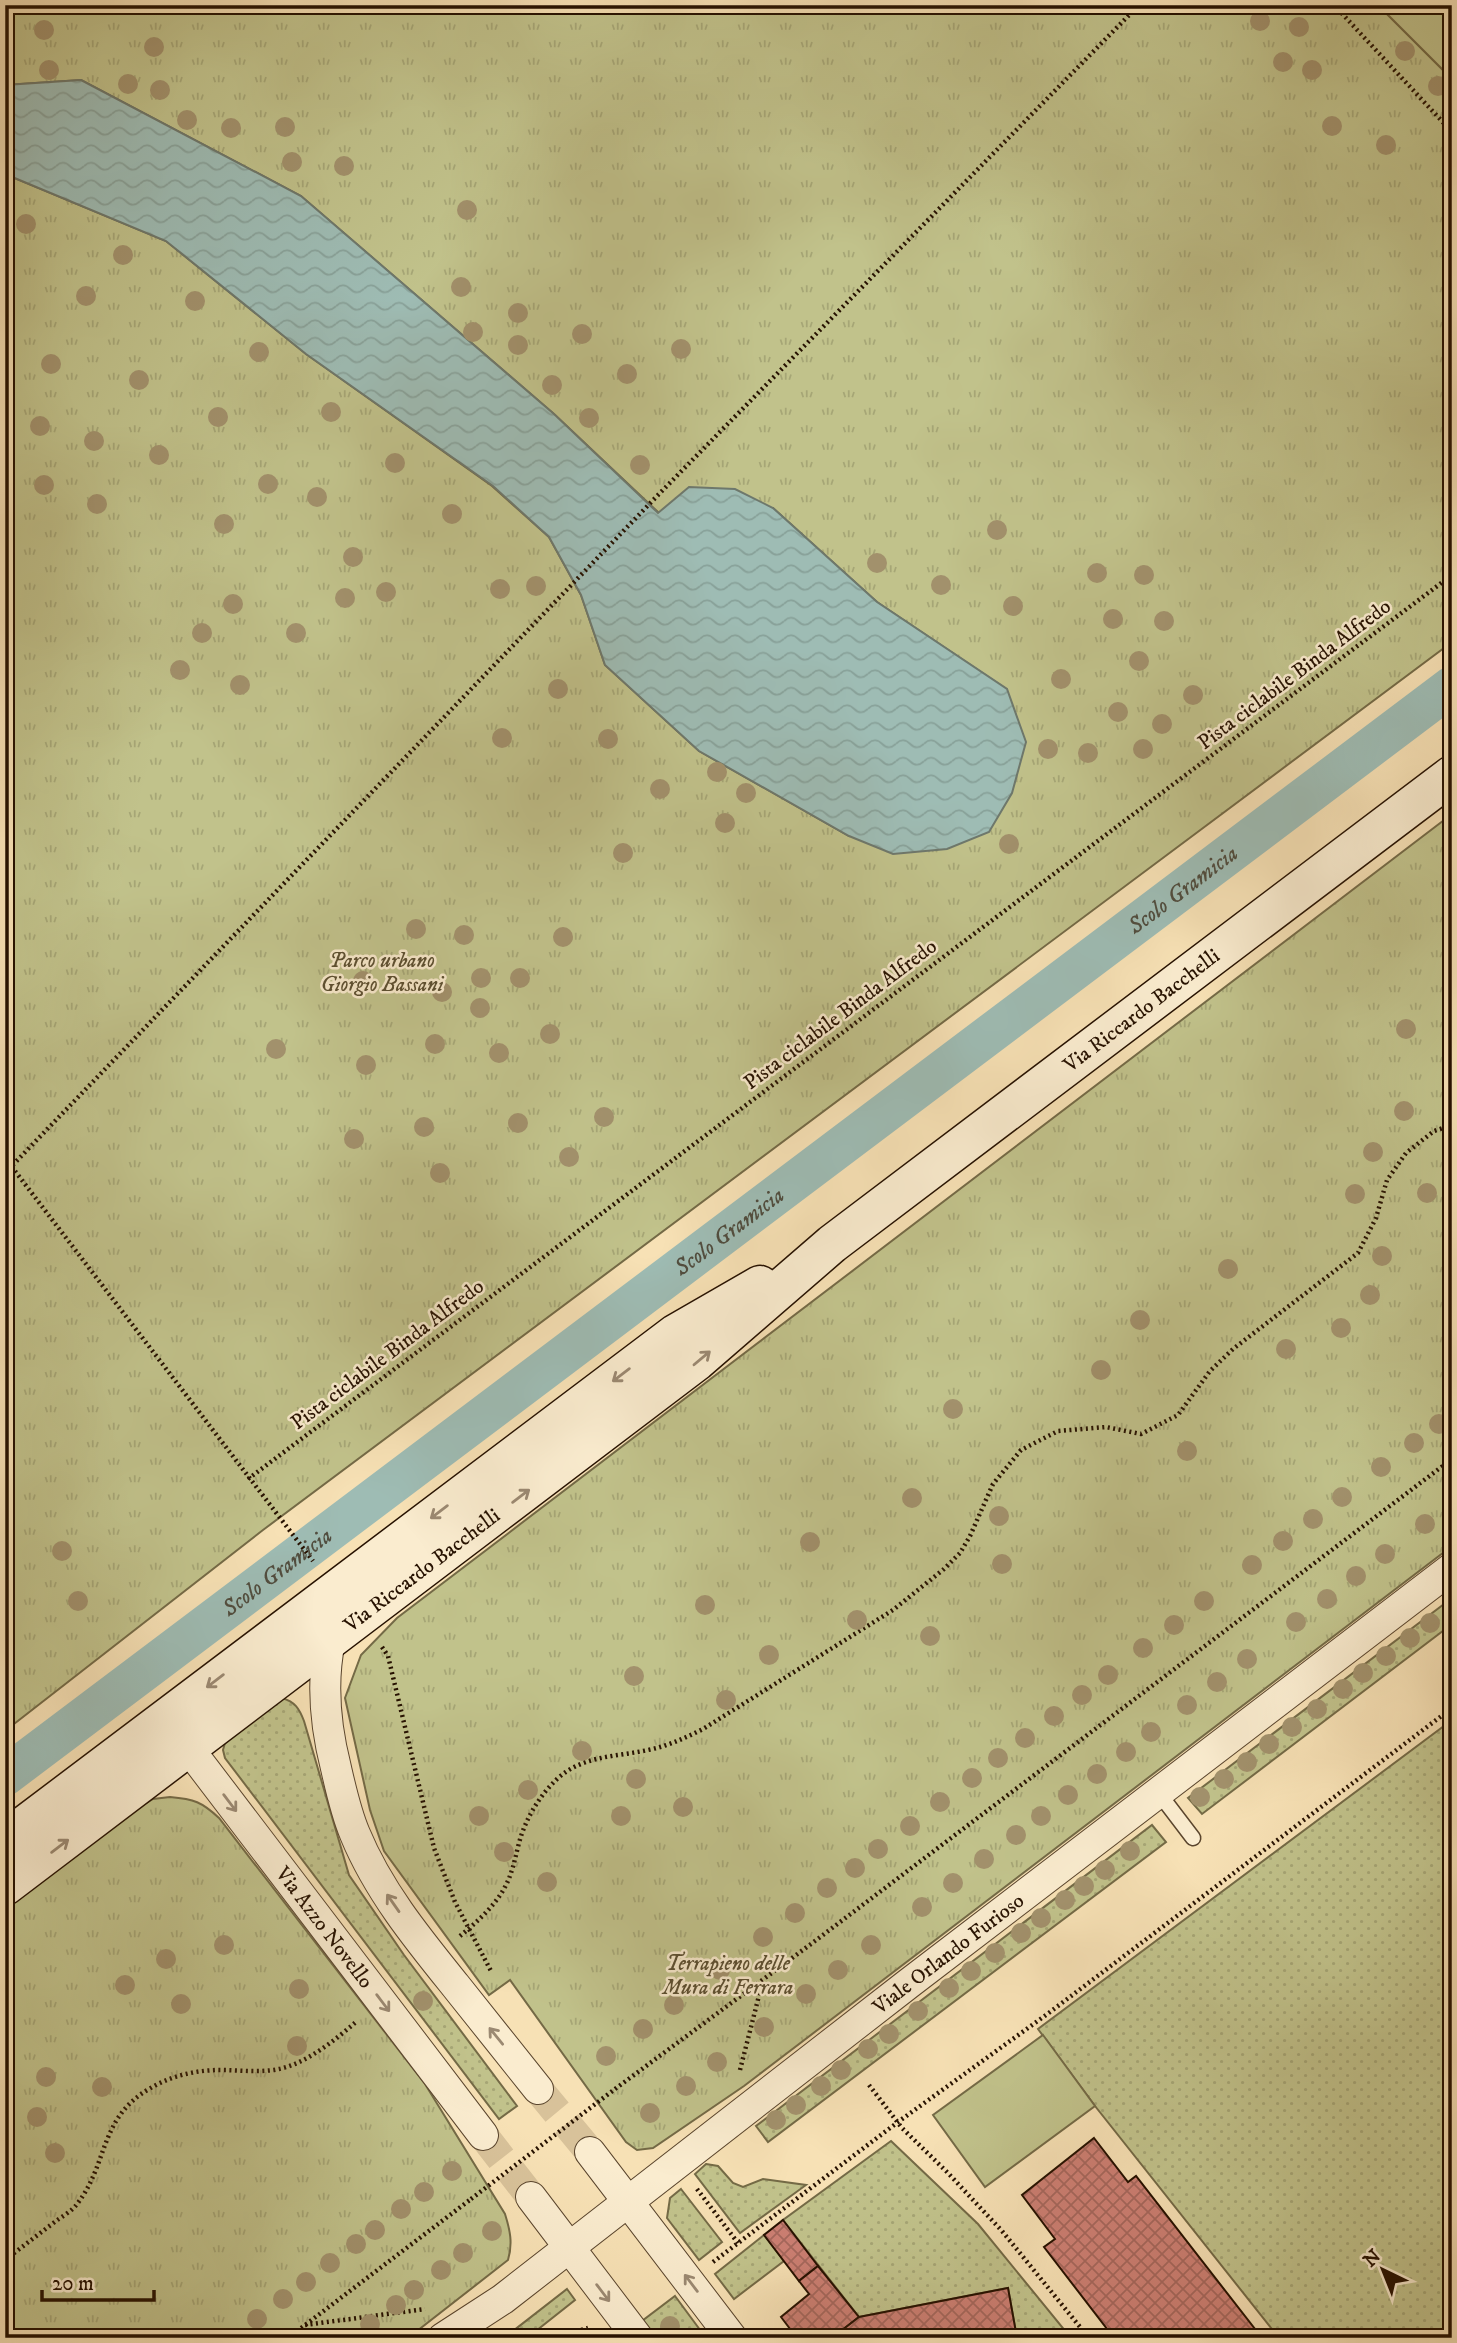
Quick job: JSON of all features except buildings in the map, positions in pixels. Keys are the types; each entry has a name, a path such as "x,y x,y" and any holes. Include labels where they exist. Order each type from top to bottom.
{"main road":[{"name":"Via Riccardo Bacchelli","path":"5,1886 189,1749 341,1595 675,1334 832,1244 1452,775"},
{"name":"Via Riccardo Bacchelli","path":"5,1840 166,1719 281,1655 330,1641 341,1595"},
{"name":"Via Azzo Novello","path":"166,1719 189,1749"}],"street":[{"name":"Viale Orlando Furioso","path":"443,2338 503,2299 676,2162 1452,1568"},
{"path":"330,1641 325,1667 325,1702 330,1743 347,1812 362,1851 389,1898 433,1958 538,2089"},
{"path":"281,1655 312,1703 330,1743"},
{"name":"Via Azzo Novello","path":"189,1749 484,2135"},
{"path":"590,2152 732,2338"},
{"path":"531,2197 634,2332"}],"lane":[{"path":"1158,1792 1193,1838"}],"path":[{"path":"5,1173 659,494 1139,5"},
{"path":"1334,5 1452,132"},
{"name":"Pista ciclabile Binda Alfredo","path":"248,1479 1452,575"},
{"path":"433,1958 469,1929 502,1892 515,1864 519,1843 529,1817 542,1795 558,1778 597,1758 646,1751 676,1743 703,1729 893,1610 960,1553 993,1484 1021,1450 1058,1431 1107,1427 1142,1434 1178,1415 1210,1371 1233,1349 1358,1253 1376,1218 1387,1180 1406,1153 1434,1130 1452,1125"},
{"path":"5,1158 248,1479 388,1656 434,1848 455,1902 494,1979"},
{"path":"288,2338 1452,1459"},
{"path":"689,2281 1452,1708"},
{"path":"725,2125 763,1979"},
{"path":"5,2260 76,2205 93,2175 113,2123 133,2100 146,2090 164,2080 191,2073 216,2070 266,2071 282,2068 307,2057 342,2034"},
{"path":"869,2085 898,2122 1002,2231 1088,2338"},
{"path":"676,2162 738,2243"},
{"path":"304,2325 436,2308"},
{"path":"555,2338 587,2328 616,2337 634,2332"}],"green space":[{"name":"Parco urbano Giorgio Bassani","path":"5,5 1378,5 1452,79 1452,642 263,1530 5,1731 5,174 166,241 306,354 492,486 549,537 581,595 605,665 699,751 849,836 1006,689 877,602 773,508 659,513 554,414 301,196 81,80 5,85"},
{"path":"1378,5 1452,5 1452,79"},
{"name":"Terrapieno delle Mura di Ferrara","path":"1452,814 1452,1546 744,2086 653,2148 637,2150 626,2142 510,1980 489,1995 384,1851 370,1810 345,1698 361,1655 397,1618"},
{"path":"1452,1598 1452,1624 1202,1814 1188,1798"},
{"path":"282,1698 296,1706 304,1721 349,1875 404,1955 517,2106 499,2119 225,1758 223,1750 226,1739"},
{"path":"1452,1720 1452,2338 1279,2338 1095,2106 1038,2029"},
{"path":"170,1797 197,1802 219,1818 425,2084 505,2214 510,2237 508,2260 408,2338 392,2338 388,2334 382,2338 5,2338 5,1907 130,1813 153,1799"},
{"path":"1152,1825 1166,1842 768,2142 756,2126"},
{"path":"1043,2035 1095,2106 985,2187 933,2115"},
{"path":"891,2141 978,2224 1071,2338 1017,2338 1008,2288 859,2317 783,2220"},
{"path":"706,2164 718,2166 733,2183 743,2187 763,2179 806,2185 740,2233 695,2174"},
{"path":"681,2189 722,2242 699,2260 667,2218 670,2198"},
{"path":"764,2235 784,2261 734,2299 715,2274"},
{"path":"567,2289 575,2300 527,2338 504,2338"},
{"path":"675,2296 706,2338 655,2338 642,2321"}],"water":[{"path":"81,80 301,196 554,414 658,513 689,487 735,489 773,508 877,602 1007,689 1026,742 1012,793 989,832 947,849 893,854 849,836 699,751 605,665 581,595 549,537 493,486 306,354 166,241 5,174 5,85"}],"waterway":[{"name":"Scolo Gramicia","path":"5,1776 1452,686"}],"tunnel":[{"path":"538,2089 590,2152"},
{"path":"483,2135 531,2197"}]}
